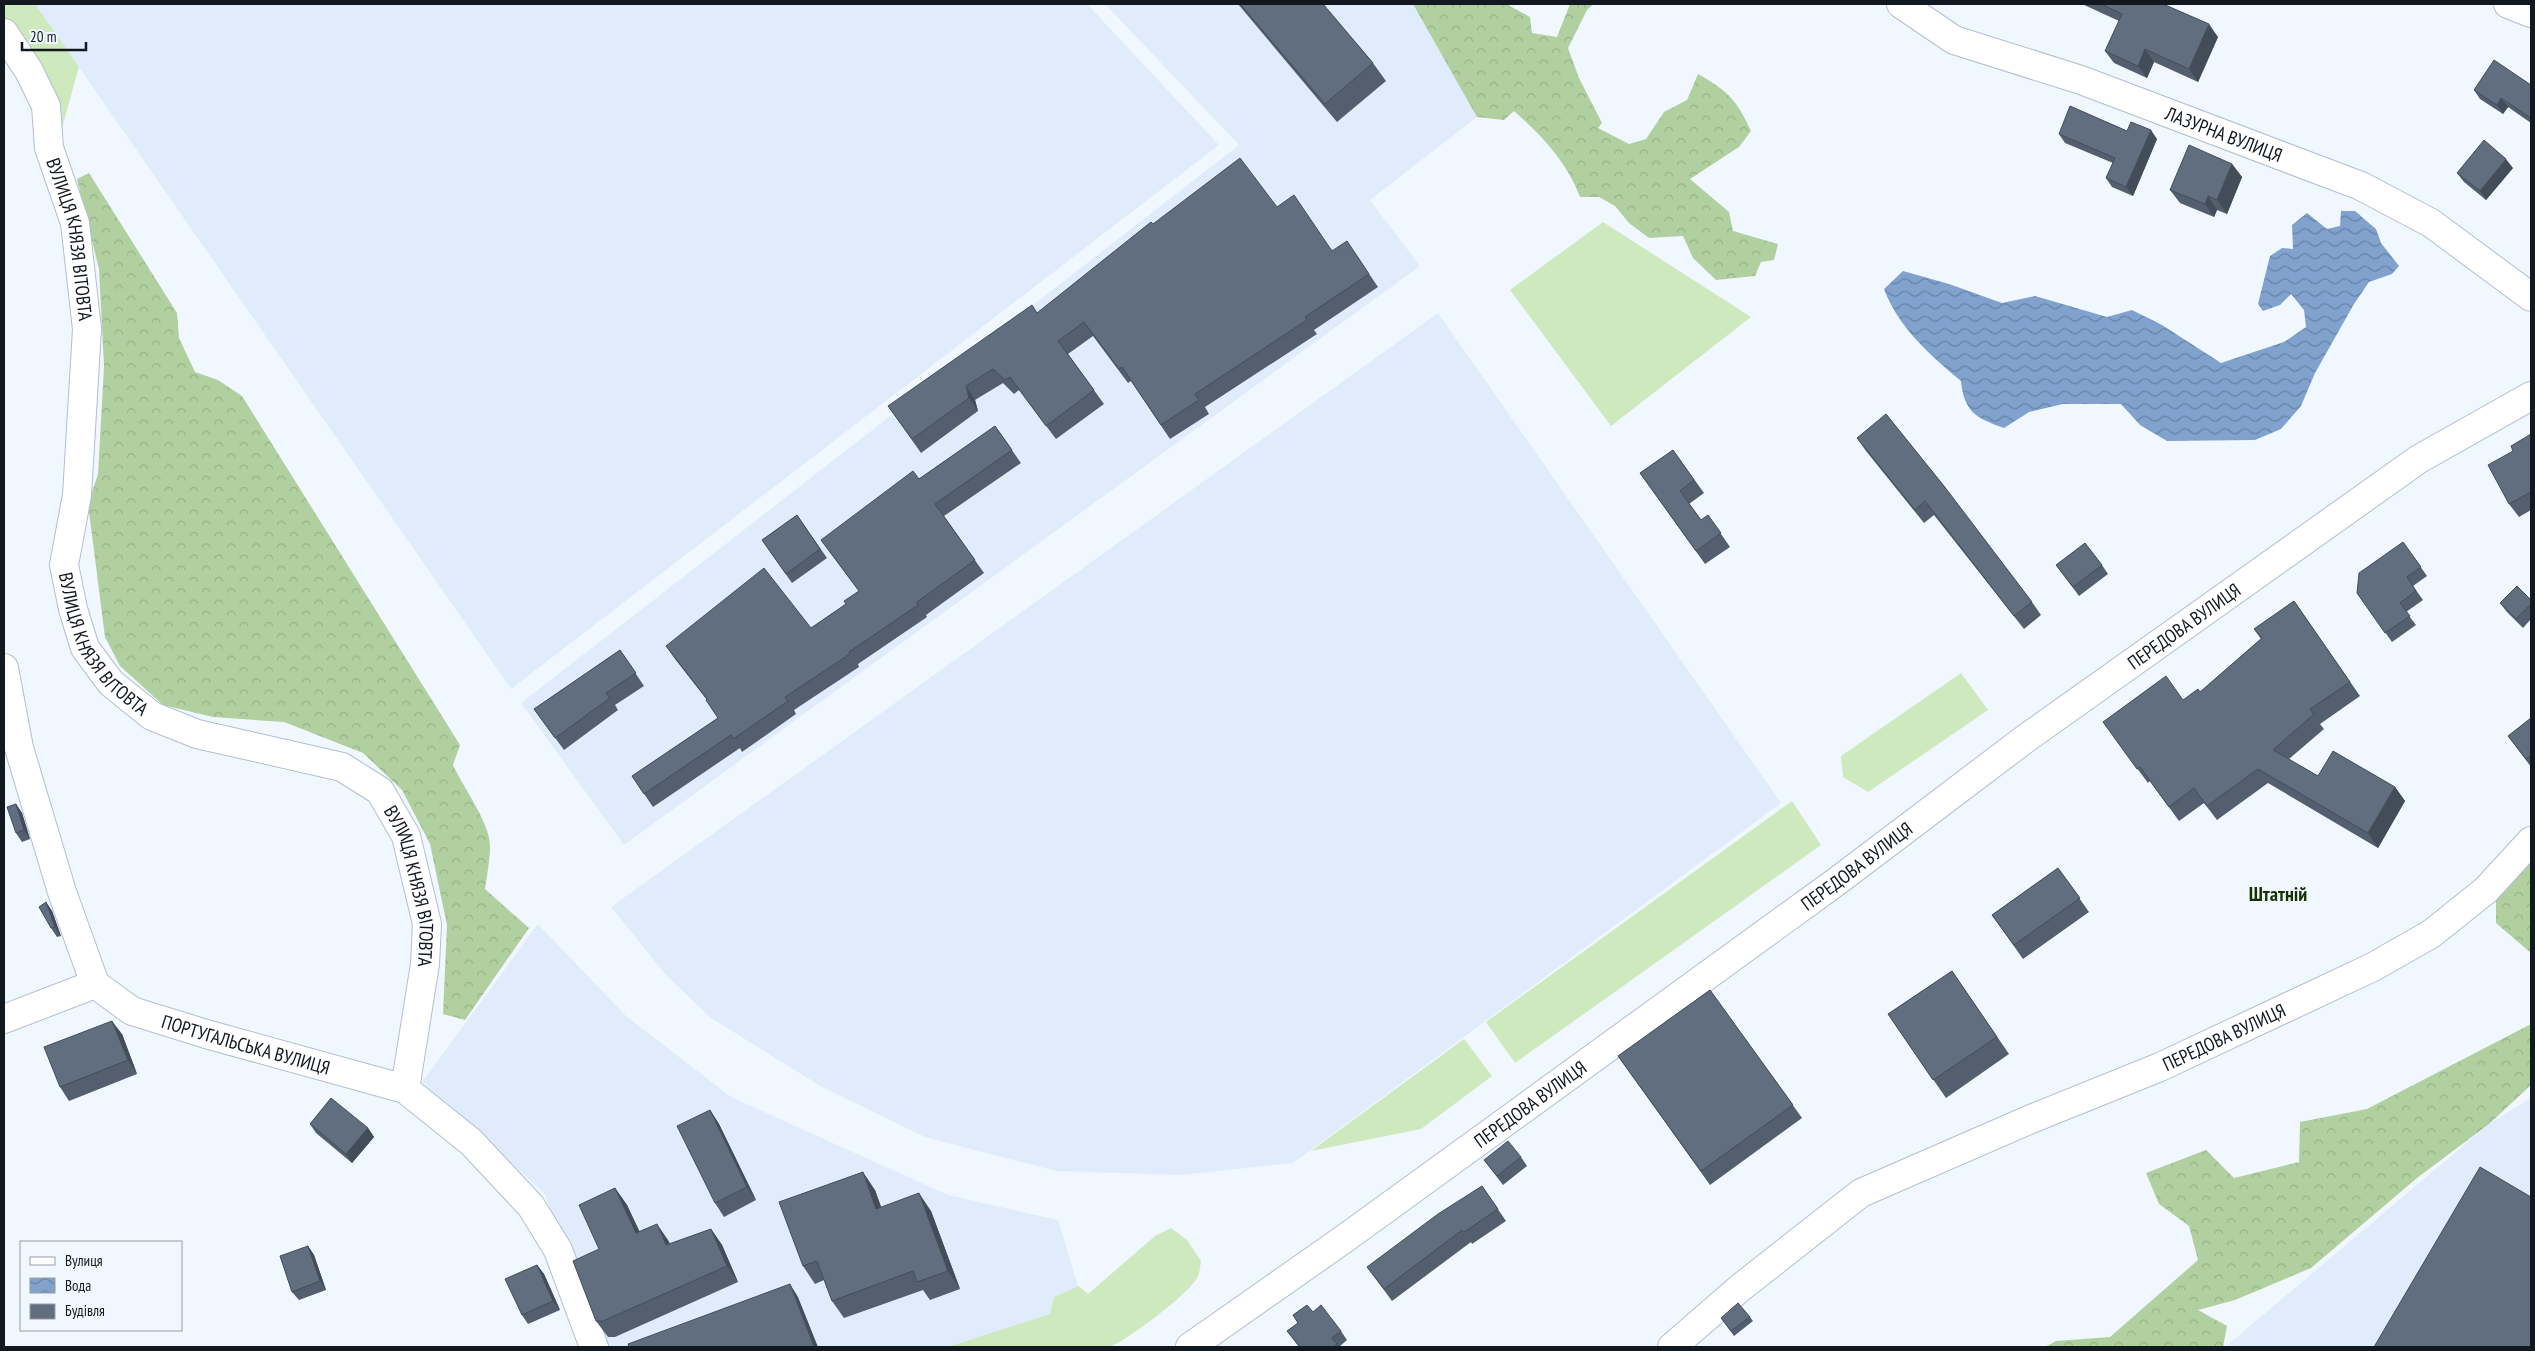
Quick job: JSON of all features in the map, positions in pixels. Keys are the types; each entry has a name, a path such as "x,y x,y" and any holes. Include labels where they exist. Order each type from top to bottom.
{"street":[{"name":"ЛАЗУРНА ВУЛИЦЯ","path":"1901,4 1954,40 2081,80 2361,186 2430,224 2531,297"},
{"path":"2508,4 2531,13"},
{"name":"ВУЛИЦЯ КНЯЗЯ ВІТОВТА","path":"4,33 29,71 46,106 49,148 75,223 87,329 77,495 64,565 73,609 85,648 111,683 152,716 197,734 342,767 380,791 406,836 428,924 425,964 405,1088"},
{"name":"ПЕРЕДОВА ВУЛИЦЯ","path":"1190,1347 1352,1233 1828,887 2025,739 2419,459 2531,396"},
{"path":"4,668 19,748 62,892 95,984 4,1019"},
{"name":"ПЕРЕДОВА ВУЛИЦЯ","path":"1672,1347 1740,1288 1861,1193 2031,1119 2160,1067 2373,968 2431,934 2486,890 2531,841"},
{"name":"ПОРТУГАЛЬСЬКА ВУЛИЦЯ","path":"95,984 132,1011 206,1034 405,1088 471,1142 531,1206 558,1250 594,1347"}],"shaded area":[{"path":"35,4 1087,4 1219,145 511,689"},
{"path":"1105,4 1413,4 1477,117 1370,200 1420,266 624,845 521,703 1239,145"},
{"path":"1438,313 1781,803 1293,1163 1181,1175 1056,1171 925,1137 822,1087 711,1018 666,975 611,907"},
{"path":"538,924 626,1016 731,1097 948,1195 1058,1220 1088,1319 1003,1347 608,1347 544,1193 422,1082"},
{"path":"2531,1098 2531,1347 2225,1347 2489,1124"}],"green space":[{"path":"4,4 35,4 79,67 58,142 45,85 4,16"},
{"path":"1413,4 1506,4 1530,17 1532,33 1557,37 1570,4 1593,4 1587,10 1568,48 1579,78 1602,123 1598,128 1629,144 1646,139 1664,112 1687,100 1698,74 1717,86 1736,104 1751,131 1739,147 1690,179 1729,212 1733,231 1778,244 1774,260 1761,262 1755,276 1716,280 1693,258 1683,236 1649,238 1629,223 1615,206 1599,197 1580,197 1575,184 1553,150 1514,111 1504,120 1477,117"},
{"path":"89,173 177,313 179,338 195,372 218,380 242,396 460,745 453,765 481,816 489,837 490,857 485,889 529,928 465,1020 443,1014 447,925 430,844 402,790 363,753 284,722 213,717 163,705 120,666 105,637 88,504 98,474 104,366 99,269 77,179"},
{"path":"1603,222 1751,317 1611,426 1510,290"},
{"path":"1961,673 1988,710 1868,792 1843,777 1841,756"},
{"path":"1792,801 1821,845 1515,1063 1486,1022"},
{"path":"2531,850 2531,953 2496,923 2496,890"},
{"path":"2531,1024 2531,1085 2489,1124 2417,1178 2311,1268 2235,1300 2198,1310 2227,1326 2223,1347 2045,1347 2056,1341 2110,1337 2198,1260 2189,1226 2159,1204 2146,1173 2206,1150 2234,1178 2299,1162 2300,1122 2367,1109"},
{"path":"1464,1039 1492,1076 1421,1129 1311,1151"},
{"path":"1171,1228 1187,1240 1201,1261 1198,1276 1172,1304 1118,1343 1110,1347 948,1347 1050,1314 1054,1297 1079,1286 1088,1294 1155,1236"}],"water":[{"path":"2341,211 2355,211 2376,229 2381,243 2399,266 2392,274 2369,282 2354,304 2315,373 2301,406 2281,429 2255,440 2167,441 2140,425 2121,404 2063,404 2029,412 2004,428 1986,421 1969,407 1965,400 1961,381 1927,351 1907,328 1890,303 1884,289 1903,271 1949,284 2002,303 2035,296 2107,317 2132,310 2162,325 2221,363 2284,342 2306,327 2304,310 2291,294 2280,305 2263,311 2258,304 2270,256 2282,248 2293,249 2292,225 2307,213 2327,229 2340,226"}],"building":[{"path":"1240,4 1323,4 1373,63 1325,104"},
{"path":"2101,4 2163,4 2209,24 2189,69 2145,49 2138,66 2105,51 2122,14"},
{"path":"2494,60 2531,85 2531,118 2501,98 2497,105 2474,90"},
{"path":"2070,106 2127,131 2131,122 2151,130 2126,187 2106,178 2115,158 2059,134"},
{"path":"2484,140 2506,159 2480,191 2457,173"},
{"path":"2189,145 2232,164 2217,200 2208,196 2205,204 2170,190"},
{"path":"1240,158 1277,207 1294,195 1332,251 1347,241 1369,274 1305,317 1307,320 1195,394 1199,400 1161,425 1122,367 1119,369 1084,322 1058,341 1094,390 1046,426 1010,377 1005,380 993,369 966,386 969,398 912,439 888,406 1032,305 1037,313 1151,222 1153,224"},
{"path":"1886,414 1944,486 2032,602 2014,616 1925,501 1915,510 1857,438"},
{"path":"995,426 1012,450 935,504 975,560 917,602 918,605 849,652 850,654 785,697 788,701 733,739 731,735 644,794 632,776 718,718 707,699 666,646 764,568 811,628 846,604 844,601 859,591 821,540 913,471 919,479"},
{"path":"2531,434 2531,492 2509,504 2488,465 2513,451 2511,446"},
{"path":"1673,450 1694,480 1680,491 1701,520 1708,515 1721,533 1696,551 1640,473"},
{"path":"797,515 820,549 786,574 762,540"},
{"path":"2403,542 2421,567 2407,577 2416,591 2400,603 2410,616 2385,633 2357,593 2359,573"},
{"path":"2085,543 2102,565 2073,587 2056,565"},
{"path":"2517,586 2531,600 2531,604 2516,619 2500,603"},
{"path":"2294,601 2350,682 2310,709 2314,714 2273,750 2318,776 2333,751 2395,787 2368,833 2258,769 2207,806 2194,788 2169,807 2140,767 2137,769 2103,722 2166,676 2183,700 2198,689 2200,692 2262,638 2254,629"},
{"path":"620,650 636,673 606,693 610,698 555,738 534,709"},
{"path":"2531,718 2531,755 2526,759 2508,736"},
{"path":"16,804 24,830 16,833 7,807"},
{"path":"2058,868 2080,898 2014,945 1992,915"},
{"path":"46,902 55,927 51,928 39,907"},
{"path":"1952,971 1997,1037 1933,1080 1888,1014"},
{"path":"1710,990 1793,1105 1701,1171 1618,1056"},
{"path":"112,1021 128,1060 60,1087 44,1047"},
{"path":"331,1098 368,1128 346,1154 310,1124"},
{"path":"710,1110 747,1187 715,1203 677,1126"},
{"path":"1508,1141 1521,1157 1497,1176 1484,1160"},
{"path":"2480,1167 2531,1197 2531,1347 2374,1347"},
{"path":"863,1172 876,1209 919,1193 948,1271 917,1282 913,1271 832,1301 817,1261 803,1266 779,1202"},
{"path":"1482,1186 1498,1209 1464,1232 1462,1230 1384,1289 1367,1267 1438,1214"},
{"path":"615,1188 636,1233 657,1224 666,1245 711,1229 727,1266 603,1321 596,1321 573,1261 599,1249 579,1205"},
{"path":"308,1246 320,1281 292,1292 280,1256"},
{"path":"537,1265 553,1301 522,1315 505,1279"},
{"path":"790,1284 814,1347 629,1347 628,1344"},
{"path":"1738,1303 1750,1317 1731,1331 1721,1318"},
{"path":"1307,1305 1313,1312 1321,1305 1341,1331 1332,1338 1337,1344 1333,1347 1300,1347 1287,1331 1298,1323 1293,1315"}],"district":[{"name":"Штатній","path":"2278,894"}]}
